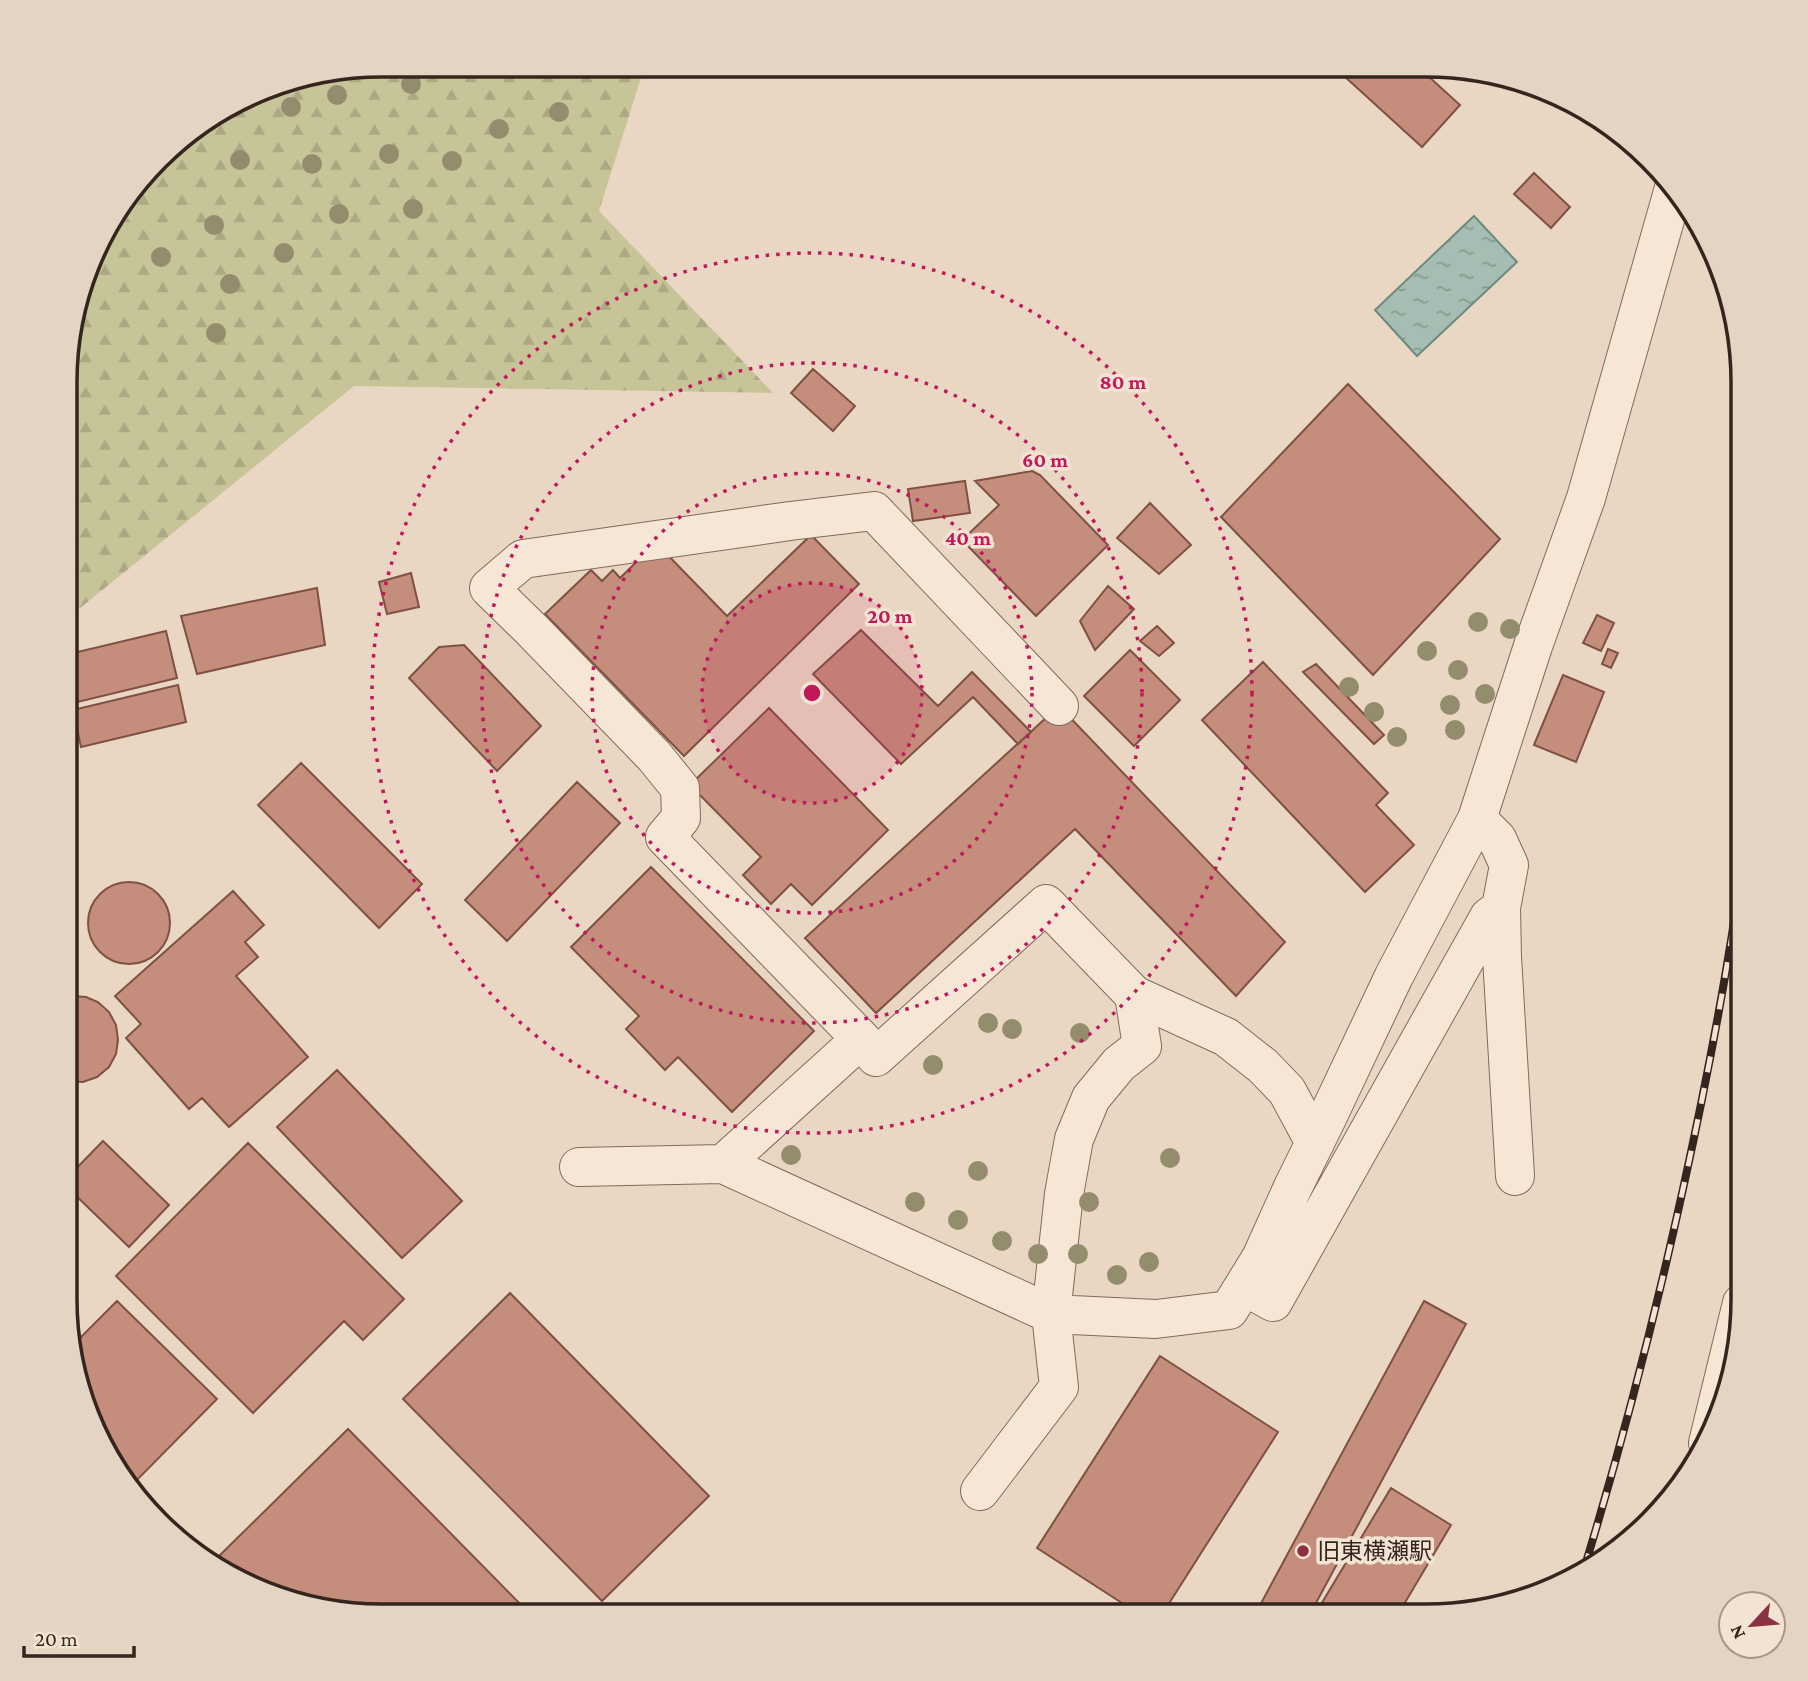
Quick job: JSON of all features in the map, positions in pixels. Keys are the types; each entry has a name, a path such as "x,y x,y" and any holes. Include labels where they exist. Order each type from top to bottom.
{"street":[{"path":"579,1167 723,1164 1051,1314 1156,1319 1229,1310 1261,1258 1394,976 1477,819 1533,646 1586,498 1671,200"},
{"path":"1059,706 874,511 523,559 489,588 654,756 680,788 681,818 665,837 876,1057 1046,904 1134,995 1226,1037 1263,1066 1287,1091 1315,1143"},
{"path":"1477,819 1496,839 1509,865 1501,908 1515,1177"},
{"path":"1244,1286 1273,1302 1489,917 1501,908"},
{"path":"980,1491 1059,1387 1051,1314 1064,1194 1074,1139 1091,1098 1119,1064 1142,1046 1134,995"},
{"path":"723,1164 861,1039"}],"green space":[{"path":"382,77 641,77 599,211 773,393 354,386 77,611 77,382 87,303 108,247 140,196 166,166 196,140 247,108 284,93 323,83"}],"water":[{"path":"1474,216 1517,262 1417,356 1375,310"}],"building":[{"path":"1345,77 1429,77 1460,105 1422,147"},
{"path":"1534,173 1570,207 1551,228 1514,194"},
{"path":"813,369 855,406 833,431 791,393"},
{"path":"1348,384 1500,539 1373,675 1221,517"},
{"path":"1032,471 1040,475 1108,545 1036,616 962,540 999,505 975,481"},
{"path":"965,481 970,513 913,521 908,489"},
{"path":"1150,503 1191,545 1159,574 1117,538"},
{"path":"811,535 859,584 684,756 545,614 591,570 602,581 613,570 620,578 656,543 727,616"},
{"path":"411,573 419,607 387,614 379,582"},
{"path":"1108,586 1134,609 1095,650 1080,621"},
{"path":"317,588 325,645 197,674 181,616"},
{"path":"1597,615 1614,623 1601,651 1583,643"},
{"path":"1157,626 1174,643 1159,656 1140,641"},
{"path":"861,630 938,706 972,672 1031,732 1018,744 973,697 901,764 813,674"},
{"path":"166,631 177,678 77,702 77,652"},
{"path":"464,645 541,726 497,771 409,678 439,647"},
{"path":"1608,649 1618,653 1611,668 1602,664"},
{"path":"1130,650 1180,700 1134,746 1084,696"},
{"path":"1263,662 1388,793 1376,805 1414,845 1365,892 1202,720"},
{"path":"1316,664 1384,735 1374,744 1303,672"},
{"path":"1563,675 1604,692 1576,762 1534,745"},
{"path":"178,685 186,722 81,747 77,709"},
{"path":"1059,706 1285,942 1236,996 1075,829 876,1013 805,938"},
{"path":"769,708 888,830 812,905 791,884 771,904 743,875 761,857 690,785"},
{"path":"301,763 422,884 379,928 258,805"},
{"path":"577,782 620,823 507,941 465,900"},
{"path":"651,867 814,1031 732,1112 678,1057 665,1070 626,1029 639,1016 571,947"},
{"path":"129,882 145,885 158,894 167,907 170,923 167,939 158,952 145,961 129,964 113,961 100,952 91,939 88,923 91,907 100,894 113,885"},
{"path":"233,891 264,925 245,942 258,957 236,976 308,1057 229,1127 202,1098 189,1109 126,1038 141,1024 115,996"},
{"path":"77,996 98,1002 109,1012 116,1025 118,1040 116,1054 109,1067 97,1077 77,1082"},
{"path":"337,1070 462,1201 402,1258 277,1127"},
{"path":"103,1141 169,1205 129,1247 77,1197 77,1168"},
{"path":"248,1143 404,1299 363,1340 344,1321 253,1413 116,1276"},
{"path":"510,1293 709,1496 602,1601 403,1399"},
{"path":"117,1301 217,1399 137,1480 108,1434 100,1415 87,1378 80,1338"},
{"path":"1424,1301 1466,1324 1315,1604 1261,1604"},
{"path":"1160,1356 1278,1432 1169,1604 1123,1604 1037,1548"},
{"path":"348,1429 520,1604 382,1604 323,1598 266,1581 219,1556"},
{"path":"1391,1488 1451,1525 1404,1604 1321,1604"}],"railway":[{"path":"1587,1558 1625,1428 1672,1237 1731,943"}],"place":[{"name":"旧東横瀬駅","path":"1303,1551"}]}
